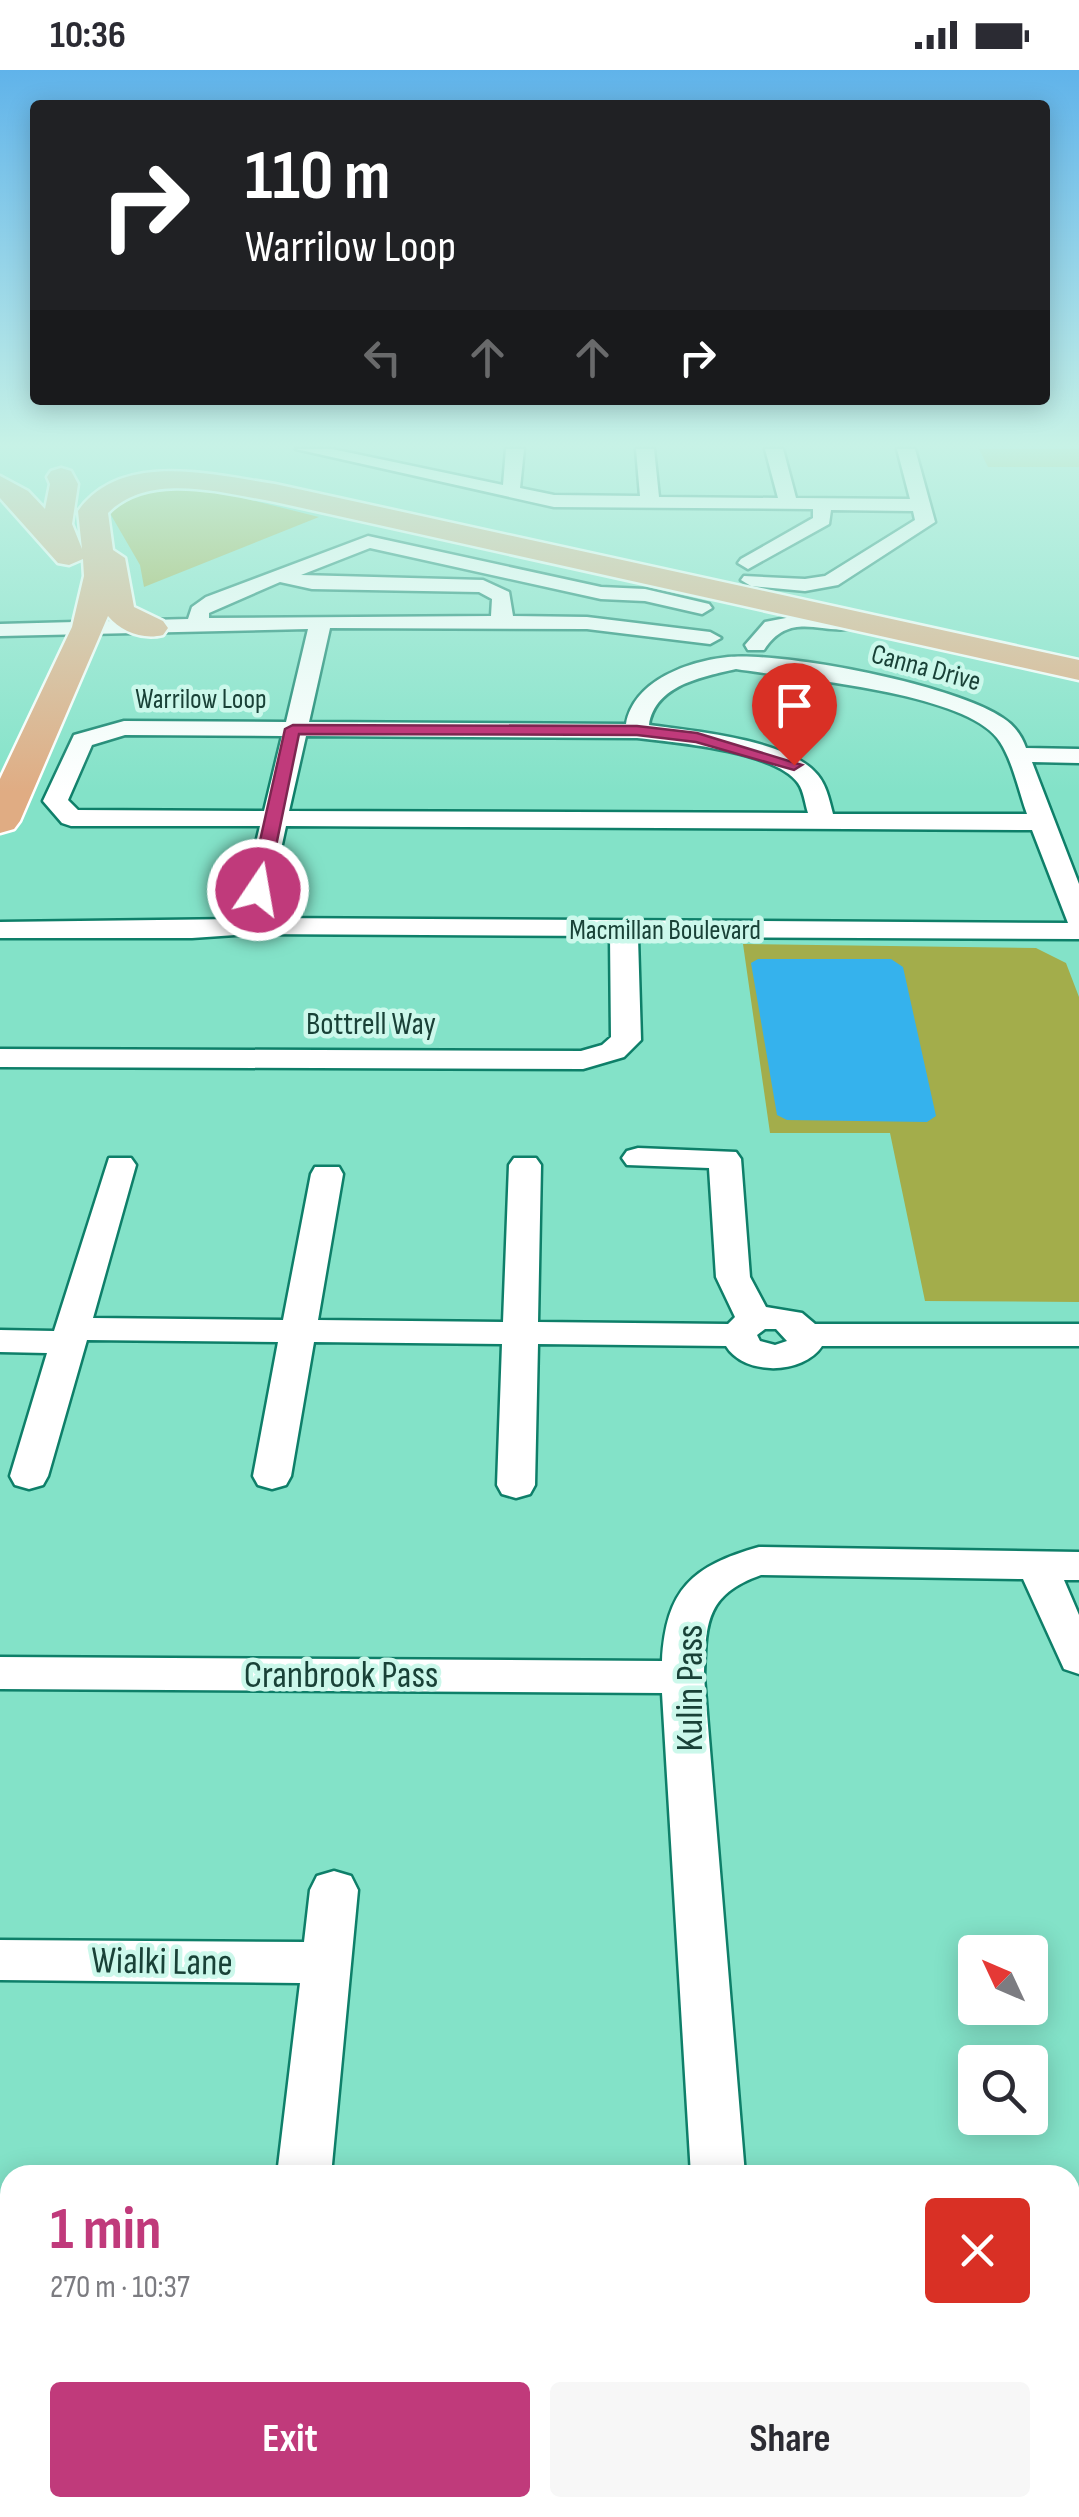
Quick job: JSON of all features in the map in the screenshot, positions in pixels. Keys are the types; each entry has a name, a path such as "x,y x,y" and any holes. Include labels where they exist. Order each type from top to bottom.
{"main road":[{"path":"0,821 73,635 98,598 87,563"},
{"path":"112,563 114,596 123,617 151,628"},
{"path":"595,563 733,586 856,600 1079,653"},
{"path":"637,563 733,586"},
{"path":"856,600 1079,670"},
{"path":"35,661 73,635"}],"street":[{"path":"198,628 199,611 213,601 311,563"},
{"path":"490,588 522,563"},
{"path":"0,630 129,637 319,628 590,630 636,634 691,652 736,645 759,619 761,611 733,586 534,563"},
{"path":"733,586 764,563"},
{"path":"637,730 642,706 680,678 771,627 856,600 889,563"},
{"path":"277,576 304,583 490,588 502,596 502,623"},
{"name":"Canna Drive","path":"73,635 321,622 610,625 736,645 804,669 981,712 1008,731 1079,919"},
{"path":"250,926 319,628"},
{"path":"691,652 736,645"},
{"path":"680,678 691,652"},
{"name":"Warrilow Loop","path":"822,820 810,780 794,765 697,738 637,730 124,728 82,740 56,801 71,818 1043,822"},
{"path":"1018,755 1079,756"},
{"name":"Macmillan Boulevard","path":"0,918 196,920 250,926"},
{"name":"Macmillan Boulevard","path":"0,930 192,930 250,926 1079,931"},
{"name":"Bottrell Way","path":"0,1058 584,1060 614,1050 626,1040 624,930"},
{"path":"638,1158 725,1158 734,1277 747,1327"},
{"path":"30,1476 120,1165"},
{"path":"516,1485 525,1165"},
{"path":"272,1476 328,1174"},
{"path":"0,1342 70,1336 298,1330 520,1334 747,1327 773,1317 790,1321 806,1335 1079,1336"},
{"name":"Kulin Pass","path":"717,2165 683,1678 690,1602 709,1580 759,1561 1060,1566"},
{"path":"1060,1566 1046,1590 1079,1658"},
{"name":"Cranbrook Pass","path":"0,1672 683,1678"},
{"path":"305,2165 334,1890"},
{"name":"Wialki Lane","path":"0,1960 324,1963"}],"green space":[{"path":"139,563 204,563 144,587"},
{"path":"743,944 1036,948 1066,963 1079,997 1079,1302 925,1301 890,1133 770,1133"}],"water":[{"path":"758,959 891,959 903,967 936,1116 927,1122 787,1120 777,1115 751,963"}],"route":[{"path":"258,890 293,729 637,730 697,738 794,765"}]}
